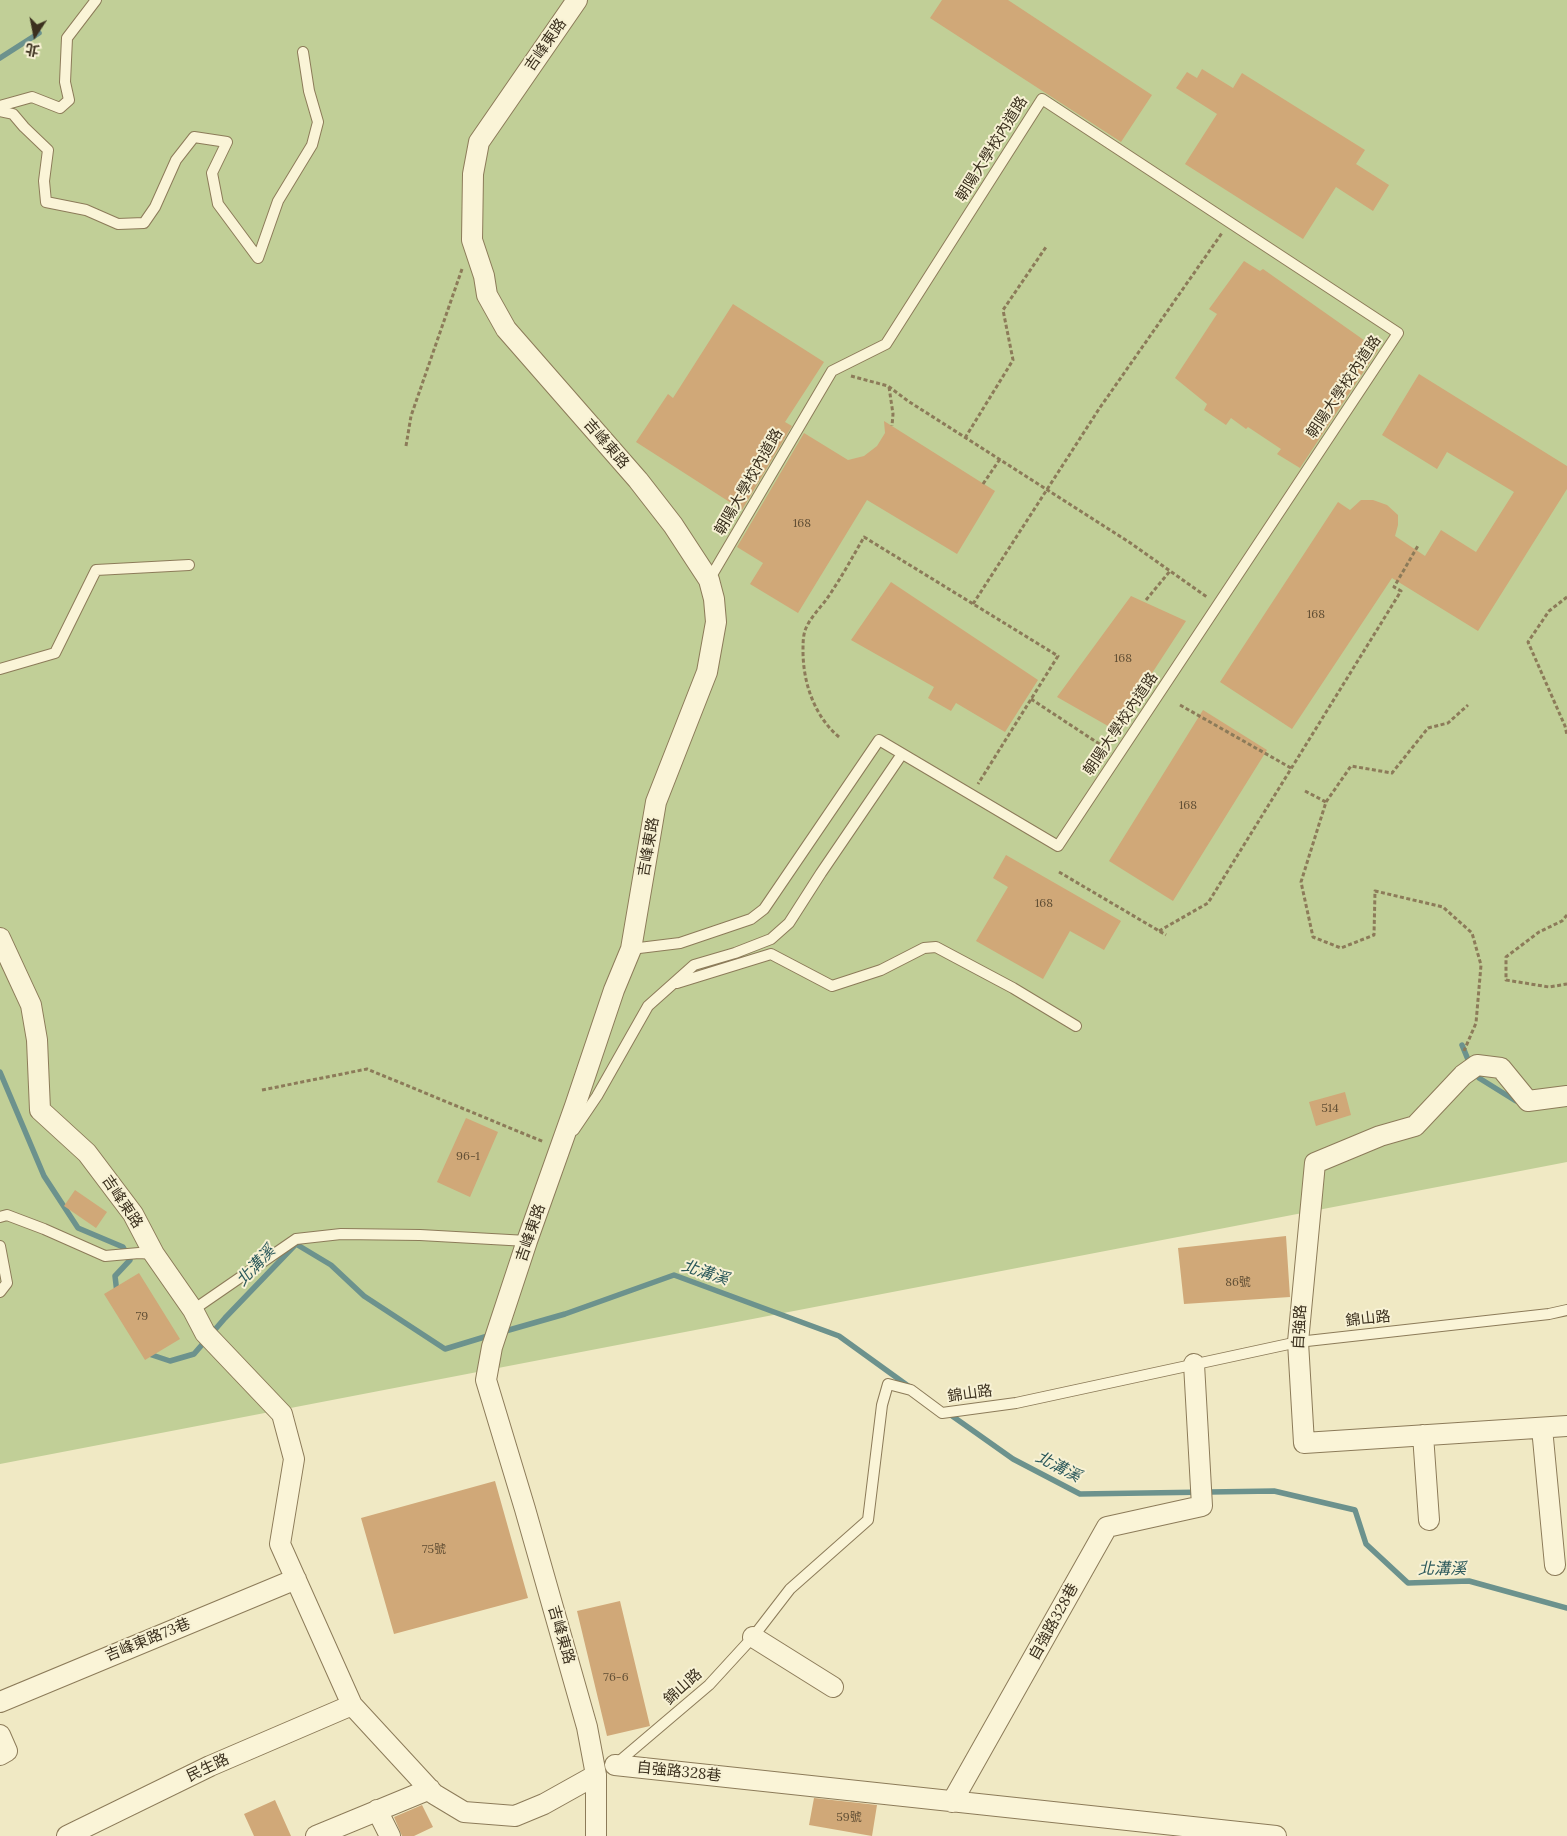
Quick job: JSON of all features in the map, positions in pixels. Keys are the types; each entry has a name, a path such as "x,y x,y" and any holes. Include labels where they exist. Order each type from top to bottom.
{"street":[{"name":"吉峰東路","path":"578,0 479,142 473,174 472,240 488,295 506,329 638,480 673,525 709,580 714,598 716,622 707,672 689,730 656,802 631,949 614,990 492,1347 486,1380 525,1508 587,1727 596,1775 596,1836"},
{"name":"吉峰東路","path":"0,938 31,1004 37,1040 40,1110 87,1154 133,1214 146,1254 192,1310 211,1339 282,1414 294,1459 280,1544 352,1705 434,1794 464,1812 515,1816 544,1804 596,1775"},
{"name":"自強路","path":"1567,1096 1528,1101 1501,1068 1477,1065 1463,1075 1414,1126 1380,1136 1314,1163 1298,1342 1304,1443 1567,1426"},
{"name":"自強路328巷","path":"952,1802 1107,1527 1202,1506 1194,1364"},
{"path":"1542,1428 1555,1565"},
{"path":"1423,1436 1429,1520"},
{"name":"吉峰東路73巷","path":"0,1702 296,1579"},
{"path":"753,1637 833,1687"},
{"name":"民生路","path":"67,1836 210,1766 352,1705"},
{"path":"0,1734 7,1751 0,1755"},
{"name":"自強路328巷","path":"615,1765 1276,1836"},
{"path":"316,1836 430,1789"},
{"path":"377,1810 390,1836"}],"lane":[{"path":"0,106 32,97 60,108 69,100 65,82 67,38 96,0"},
{"path":"0,111 14,114 24,127 48,150 44,181 46,202 86,210 118,224 144,223 155,207 176,160 194,137 227,142 212,173 218,204 258,258 278,201 312,145 318,122 309,91 303,52"},
{"name":"朝陽大學校內道路","path":"631,949 680,943 752,919 764,909 879,740 1058,846 1398,333 1042,99 886,344 832,371 709,580"},
{"path":"0,669 55,653 96,570 189,565"},
{"path":"560,1149 597,1096 616,1060 651,1004 694,965 735,953 771,939 789,923 902,754"},
{"path":"651,1004 679,982 772,954 832,986 881,970 924,948 936,946 1013,988 1076,1026"},
{"path":"0,1217 7,1215 105,1256 146,1254"},
{"path":"192,1310 296,1239 341,1234 420,1235 528,1241"},
{"path":"0,1246 7,1282 0,1292"},
{"name":"錦山路","path":"596,1775 615,1765 709,1685 753,1637 790,1590 868,1520 882,1405 888,1384 911,1390 942,1413 1016,1403 1298,1342 1549,1314 1567,1310"}],"path":[{"path":"973,604 1099,409 1230,222"},
{"path":"965,438 1014,360 1003,310 1046,247"},
{"path":"406,446 411,416 463,268"},
{"path":"832,371 888,386 965,438 1129,542 1218,605"},
{"path":"888,386 893,414 892,426"},
{"path":"984,484 1000,459"},
{"path":"839,737 829,729 810,695 804,669 805,630 864,537 1058,656 971,795"},
{"path":"1159,931 1208,903 1401,591 1394,587 1419,544"},
{"path":"1146,600 1170,571"},
{"path":"1567,597 1549,610 1528,642 1565,726 1567,735"},
{"path":"1031,699 1118,756"},
{"path":"1180,705 1291,768"},
{"path":"1461,1058 1476,1023 1481,965 1472,933 1443,907 1375,891 1374,935 1341,948 1313,937 1301,882 1326,802 1351,766 1392,773 1428,728 1448,722 1468,705"},
{"path":"1305,791 1326,802"},
{"path":"1059,872 1166,936"},
{"path":"1567,915 1562,921 1539,932 1506,957 1506,980 1549,988 1567,984"},
{"path":"262,1090 367,1069 560,1149"}],"green space":[{"path":"0,0 1567,0 1567,1162 0,1464"}],"building":[{"path":"942,0 1008,0 1152,95 1121,142 930,18"},
{"path":"1202,69 1233,88 1242,73 1365,150 1356,164 1389,185 1373,211 1336,187 1303,239 1185,164 1217,114 1176,88 1187,72 1197,78"},
{"path":"1244,261 1260,271 1263,269 1378,350 1300,468 1277,454 1281,449 1248,427 1246,429 1231,418 1226,425 1204,410 1207,404 1175,378 1217,314 1209,309"},
{"path":"733,304 824,362 785,422 792,426 742,510 636,442 668,394 673,398"},
{"path":"1419,374 1567,466 1567,489 1478,631 1392,578 1292,729 1220,682 1338,502 1350,510 1361,500 1373,500 1387,505 1398,515 1395,536 1425,556 1441,530 1476,552 1514,492 1447,452 1437,469 1382,435"},
{"path":"884,421 995,491 957,554 867,500 798,613 750,584 763,563 737,547 804,433 848,460 864,456 877,446 885,433"},
{"path":"891,582 1038,680 1005,732 956,703 951,711 928,698 934,687 851,640"},
{"path":"1131,596 1186,621 1115,730 1057,697"},
{"path":"1203,710 1267,750 1173,901 1109,861"},
{"path":"1006,855 1121,921 1104,950 1070,931 1043,979 976,941 1008,887 993,878"},
{"path":"1345,1092 1351,1115 1316,1126 1309,1102"},
{"path":"466,1118 498,1132 470,1197 437,1182"},
{"path":"75,1190 107,1212 96,1228 64,1206"},
{"path":"1286,1236 1290,1297 1184,1304 1178,1248"},
{"path":"139,1273 180,1339 145,1360 104,1294"},
{"path":"495,1481 528,1598 394,1634 361,1518"},
{"path":"620,1601 650,1726 607,1736 577,1611"},
{"path":"814,1798 877,1805 872,1836 809,1825"},
{"path":"275,1800 291,1836 254,1836 244,1814"},
{"path":"422,1805 433,1827 414,1836 402,1836 394,1817"}],"waterway":[{"path":"0,58 39,33"},
{"path":"1462,1045 1469,1062 1479,1078 1516,1101 1520,1101"},
{"name":"北溝溪","path":"0,1072 44,1176 78,1228 123,1247 130,1260 115,1276 117,1293"},
{"name":"北溝溪","path":"146,1353 170,1361 194,1354 225,1318 296,1244 331,1265 364,1296 445,1349 491,1335"},
{"name":"北溝溪","path":"502,1332 565,1314 674,1275 839,1336 911,1388"},
{"name":"北溝溪","path":"948,1413 1013,1459 1080,1494 1274,1491 1355,1510 1366,1544 1408,1583 1469,1581 1567,1608"}]}
